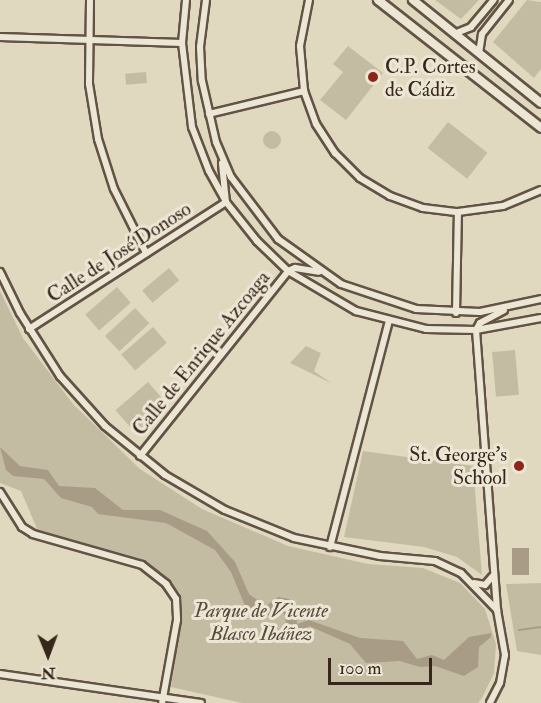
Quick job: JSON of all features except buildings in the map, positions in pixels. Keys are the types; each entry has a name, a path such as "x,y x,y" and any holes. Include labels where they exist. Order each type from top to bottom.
{"street":[{"path":"90,0 87,40 98,139 114,189 147,254"},
{"path":"186,0 182,43 184,87 192,126 208,171 226,202 256,241 288,271 356,311 426,329 476,330 541,318"},
{"path":"207,0 200,47 202,81 228,194 226,202"},
{"path":"309,0 300,46 304,91 316,124 335,153 360,178 390,196 423,208 458,212 503,206 541,190"},
{"path":"378,0 541,128"},
{"path":"413,0 541,103"},
{"path":"454,34 471,27 494,0"},
{"path":"479,54 482,34 509,0"},
{"path":"0,37 182,43"},
{"path":"209,114 304,91"},
{"path":"216,142 252,210 278,239 322,273 377,299 416,309 456,312 507,308 541,299"},
{"name":"Calle de José Donoso","path":"29,329 226,202"},
{"path":"456,312 458,212"},
{"path":"288,271 295,268 322,273"},
{"name":"Calle de Enrique Azcoaga","path":"140,456 288,271"},
{"path":"0,272 29,329 84,404 140,456 196,496 256,525 330,547 435,561 474,583 497,610"},
{"path":"490,703 500,683 505,655 497,610 476,330 480,322 507,308"},
{"path":"330,547 389,321"},
{"path":"0,492 22,527 33,534 142,564 166,584 176,599 177,620 162,703"},
{"path":"474,583 490,583 494,572"},
{"path":"0,674 164,695 201,703"}],"green space":[{"path":"435,0 479,0 461,19"},
{"path":"527,0 541,2 541,69 534,78 493,42"},
{"path":"348,46 383,73 346,120 320,100 343,72 333,64"},
{"path":"146,72 147,83 126,85 125,74"},
{"path":"448,122 487,153 467,179 428,148"},
{"path":"272,131 278,134 281,140 278,146 272,149 266,146 263,140 266,134"},
{"path":"169,268 179,280 152,303 142,290"},
{"path":"117,287 131,303 99,330 85,315"},
{"name":"Parque de Vicente Blasco Ibáñez","path":"0,291 23,338 73,404 140,469 202,509 288,546 368,564 423,568 460,583 485,609 496,644 494,673 478,703 242,703 171,687 182,606 180,593 165,576 142,560 38,531 21,491 0,483"},
{"path":"135,308 149,323 119,351 105,336"},
{"path":"153,327 167,343 135,370 121,355"},
{"path":"306,346 321,353 314,371 331,383 290,363"},
{"path":"515,350 519,395 496,397 492,352"},
{"path":"148,382 168,405 135,433 116,410"},
{"path":"363,451 473,466 482,575 457,557 424,547 344,537"},
{"path":"541,583 541,655 517,651 506,584"}],"shaded area":[{"path":"0,447 20,466 48,470 59,486 95,488 123,510 160,510 207,531 235,562 249,594 266,606 278,597 289,599 296,610 297,624 309,620 360,638 403,641 417,659 432,655 444,660 469,637 491,633 491,637 479,647 478,667 464,676 435,666 420,667 400,661 366,663 350,644 309,626 294,635 288,631 284,614 279,612 264,618 248,613 231,572 215,550 166,523 98,514 92,507 61,498 44,479 13,476 6,470"},
{"path":"512,548 529,548 529,575 512,575"}],"waterway":[{"path":"519,630 541,627"}],"place":[{"name":"C.P. Cortes de Cádiz","path":"373,77"},
{"name":"St. George's School","path":"519,466"}]}
